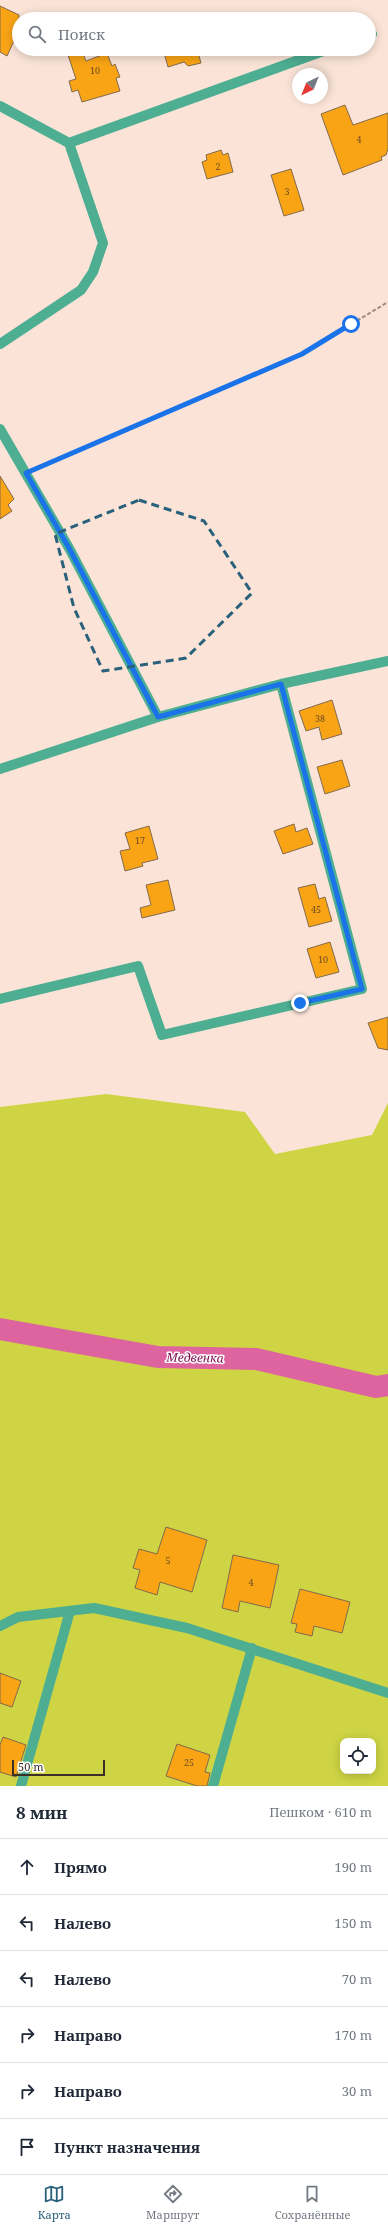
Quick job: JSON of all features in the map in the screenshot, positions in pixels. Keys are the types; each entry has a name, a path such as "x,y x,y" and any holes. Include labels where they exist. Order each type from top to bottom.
{"street":[{"path":"69,143 311,56"},
{"path":"0,106 69,143 103,243 93,272 81,290 0,344"},
{"path":"0,429 69,548 158,717"},
{"path":"0,770 158,717 281,684 388,661"},
{"path":"0,999 138,966 162,1035 362,989 281,684"},
{"path":"0,1626 18,1617 94,1608 187,1628 388,1693"},
{"path":"21,1786 70,1611"},
{"path":"213,1786 252,1648"}],"path":[{"path":"26,473 302,354 388,302"}],"highlighted area":[{"path":"139,500 204,521 252,593 186,658 103,671 74,608 55,534"}],"shaded area":[{"path":"106,1094 245,1112 275,1154 372,1135 388,1103 388,1786 0,1786 0,1107"}],"building":[{"path":"0,6 13,12 12,45 7,56 0,52"},
{"path":"68,56 84,56 86,61 99,56 108,56 112,66 115,64 120,77 116,78 120,91 82,102 78,90 72,92 69,81 76,79"},
{"path":"165,56 199,56 201,63 188,66 184,62 168,67"},
{"path":"345,105 353,125 388,113 388,149 386,155 381,157 382,160 343,175 321,114"},
{"path":"221,150 223,155 228,153 233,172 207,179 202,162 207,160 206,155"},
{"path":"291,169 304,210 284,216 271,175"},
{"path":"0,476 14,499 8,505 12,511 0,519"},
{"path":"332,700 342,734 322,740 319,727 306,731 299,711"},
{"path":"342,760 350,786 325,794 317,767"},
{"path":"294,824 296,832 307,828 313,844 283,854 274,831"},
{"path":"149,826 158,859 142,863 143,866 125,871 120,851 130,849 125,833"},
{"path":"168,880 175,910 142,918 140,908 151,905 146,885"},
{"path":"315,884 319,899 325,897 332,921 309,927 298,888"},
{"path":"330,942 339,972 316,978 307,949"},
{"path":"388,1017 388,1050 378,1048 368,1023"},
{"path":"166,1527 207,1540 192,1592 160,1582 157,1595 135,1588 140,1570 133,1568 139,1549 157,1554"},
{"path":"233,1555 279,1565 270,1608 240,1601 238,1612 222,1608"},
{"path":"300,1589 350,1602 342,1633 314,1626 312,1636 295,1632 297,1624 291,1623"},
{"path":"0,1673 21,1681 12,1707 0,1703"},
{"path":"3,1737 26,1745 16,1777 0,1772 0,1745"},
{"path":"177,1744 210,1755 205,1772 210,1773 207,1786 197,1786 166,1776"}],"waterway":[{"name":"Медвенка","path":"0,1329 158,1357 256,1359 376,1387 388,1385"}],"route":[{"path":"300,1003 362,989 281,684 158,717 69,548 26,473 302,354 351,324"}]}
